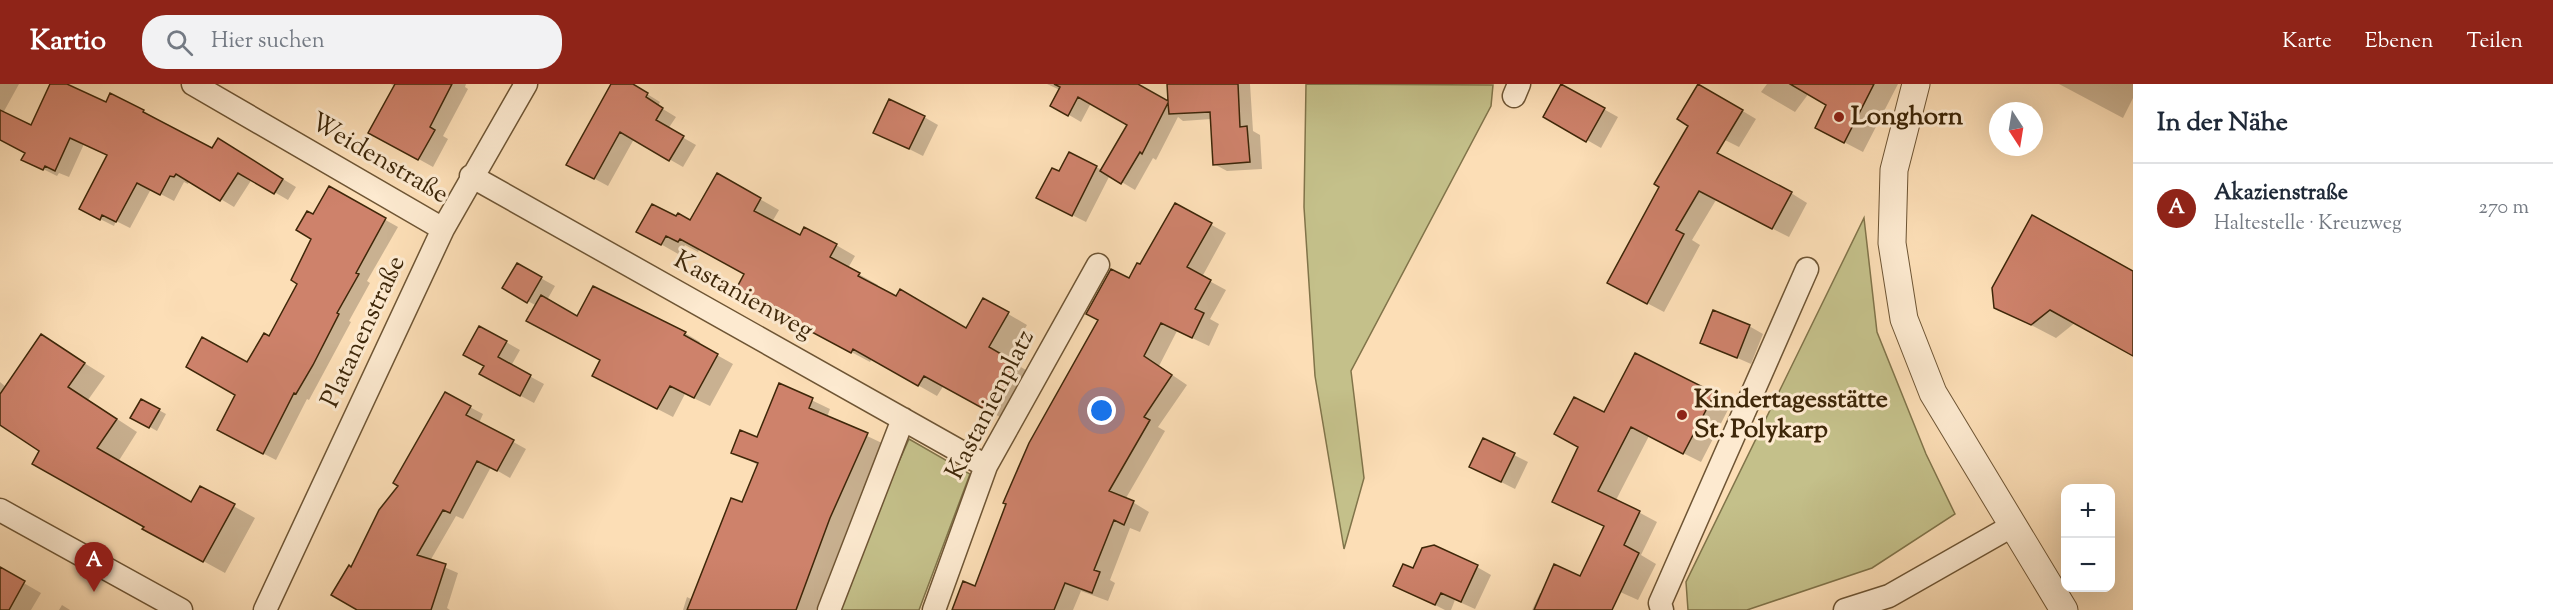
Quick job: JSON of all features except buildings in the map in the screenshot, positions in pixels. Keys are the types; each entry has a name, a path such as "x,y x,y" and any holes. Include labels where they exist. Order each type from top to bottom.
{"street":[{"name":"Weidenstraße","path":"193,84 443,229"},
{"name":"Platanenstraße","path":"265,610 443,229 471,176 526,84"},
{"path":"1916,84 1894,170 1892,243 1904,319 1933,393 2064,610"},
{"name":"Kastanienweg","path":"471,176 986,466"},
{"name":"Kastanienplatz","path":"934,610 986,466 1098,265"},
{"path":"1662,610 1660,603 1807,268"},
{"path":"829,610 903,419"},
{"path":"0,510 181,610"},
{"path":"1845,610 1889,596 2012,526"}],"shaded area":[{"path":"1306,84 1493,85 1491,106 1351,371 1364,478 1344,549 1315,376 1304,207"},
{"path":"1864,218 1877,332 1926,454 1955,514 1872,568 1747,610 1688,610 1686,582"},
{"path":"909,439 970,474 919,610 838,610 864,540"}],"place":[{"name":"Longhorn","path":"1839,117"},
{"name":"Kindertagesstätte St. Polykarp","path":"1682,415"},
{"name":"Akazienstraße","path":"94,592"}]}
